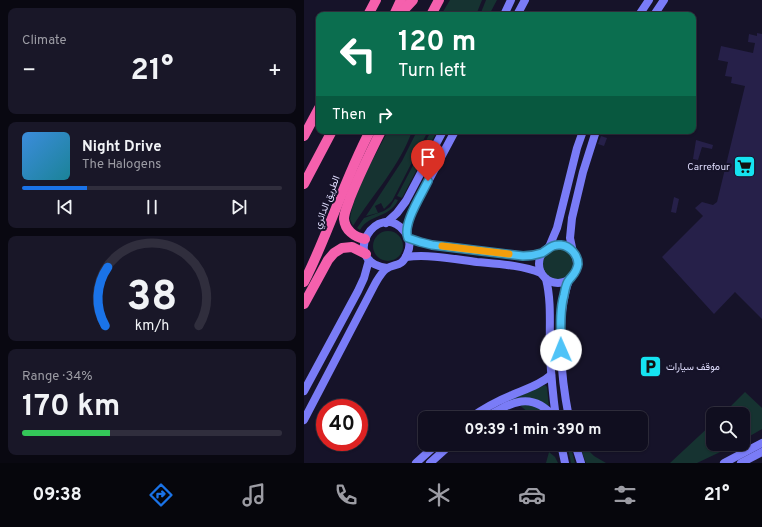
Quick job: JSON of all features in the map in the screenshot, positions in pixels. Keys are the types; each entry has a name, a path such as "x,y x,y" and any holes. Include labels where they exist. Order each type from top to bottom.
{"highway":[{"path":"370,12 376,0"},
{"path":"395,12 401,0"},
{"path":"402,12 413,0"},
{"path":"433,12 439,0"},
{"path":"304,136 316,114"},
{"path":"304,184 330,134"},
{"name":"الطريق الدائري","path":"304,282 326,236 351,171 369,134"},
{"path":"365,239 357,237 348,230 344,216 361,171 380,134"},
{"path":"304,304 334,252 342,248 352,248 367,257"}],"street":[{"path":"505,12 511,0"},
{"path":"519,12 525,0"},
{"path":"641,12 649,0"},
{"path":"657,12 664,0"},
{"path":"304,391 307,379 358,292 364,278 367,257 364,244 365,239 371,229 375,226 386,223 398,213 406,202 441,134"},
{"path":"367,257 374,264 387,268 400,264 406,258 409,248 409,220 453,134"},
{"path":"555,411 550,353 550,302 539,260 557,228 582,134"},
{"path":"406,258 418,256 436,257 522,267 543,276 550,281 559,283 569,280 574,275 577,268 577,260 573,252 570,238 572,218 583,172 595,134"},
{"path":"386,223 398,226 408,236 420,242 432,245 530,256 546,250 554,245 565,246 573,252"},
{"path":"304,420 372,288 387,268"},
{"path":"568,411 564,387 561,338 562,304 569,280"},
{"path":"480,411 506,397 543,382 552,375"},
{"path":"498,411 510,404 524,401 539,404 549,411"},
{"path":"724,463 762,443"},
{"path":"416,463 429,451"},
{"path":"430,463 443,451"},
{"path":"562,451 564,463"},
{"path":"577,451 581,463"},
{"path":"741,463 762,452"}],"green space":[{"path":"450,0 482,0 477,12 443,12"},
{"path":"486,0 497,0 491,12 481,12"},
{"path":"386,134 411,134 401,156 353,226 350,219 352,208 366,174"},
{"path":"416,134 426,134 392,201 384,209 381,203 375,206 378,213 366,216 402,161"},
{"path":"429,134 435,134 402,198 397,196"},
{"path":"395,199 398,200 390,210 369,221 360,230 357,228 364,218 384,211 390,207"},
{"path":"388,231 399,235 403,246 399,257 388,261 377,257 373,246 377,235"},
{"path":"558,248 567,251 571,255 574,264 571,273 567,277 558,280 549,277 545,273 542,264 545,255 549,251"},
{"path":"545,385 547,387 549,407 530,398 521,398 509,401 508,399"},
{"path":"745,392 762,408 762,429 750,436 750,407 730,407"},
{"path":"519,405 537,405 543,411 526,411"},
{"path":"706,430 706,451 722,451 697,463 670,463"},
{"path":"568,451 572,451 575,463 571,463"},
{"path":"582,451 589,451 594,456 606,463 586,463"},
{"path":"549,452 555,457 558,463 546,463"}],"building":[{"path":"757,33 762,34 762,319 735,292 714,314 662,257 703,216 695,208 702,202 713,205 717,202 745,86 731,83 732,77 725,76 728,62 718,60 721,46 753,53 755,43 748,42 749,34 757,36"},
{"path":"601,136 607,138 604,146 598,144"},
{"path":"696,140 713,145 712,149 702,147 698,160 693,159"},
{"path":"674,197 679,199 676,213 671,212"},
{"path":"570,352 576,352 577,357 570,358"}],"slow traffic":[{"path":"442,246 509,254"}],"place":[{"name":"Carrefour","path":"745,166"},
{"name":"موقف سيارات","path":"650,366"}],"route":[{"path":"428,181 409,220 408,238 432,245 523,256 530,256 543,252 554,245 570,248 576,256 578,264 574,275 569,280 563,296 561,314 561,350"}]}
